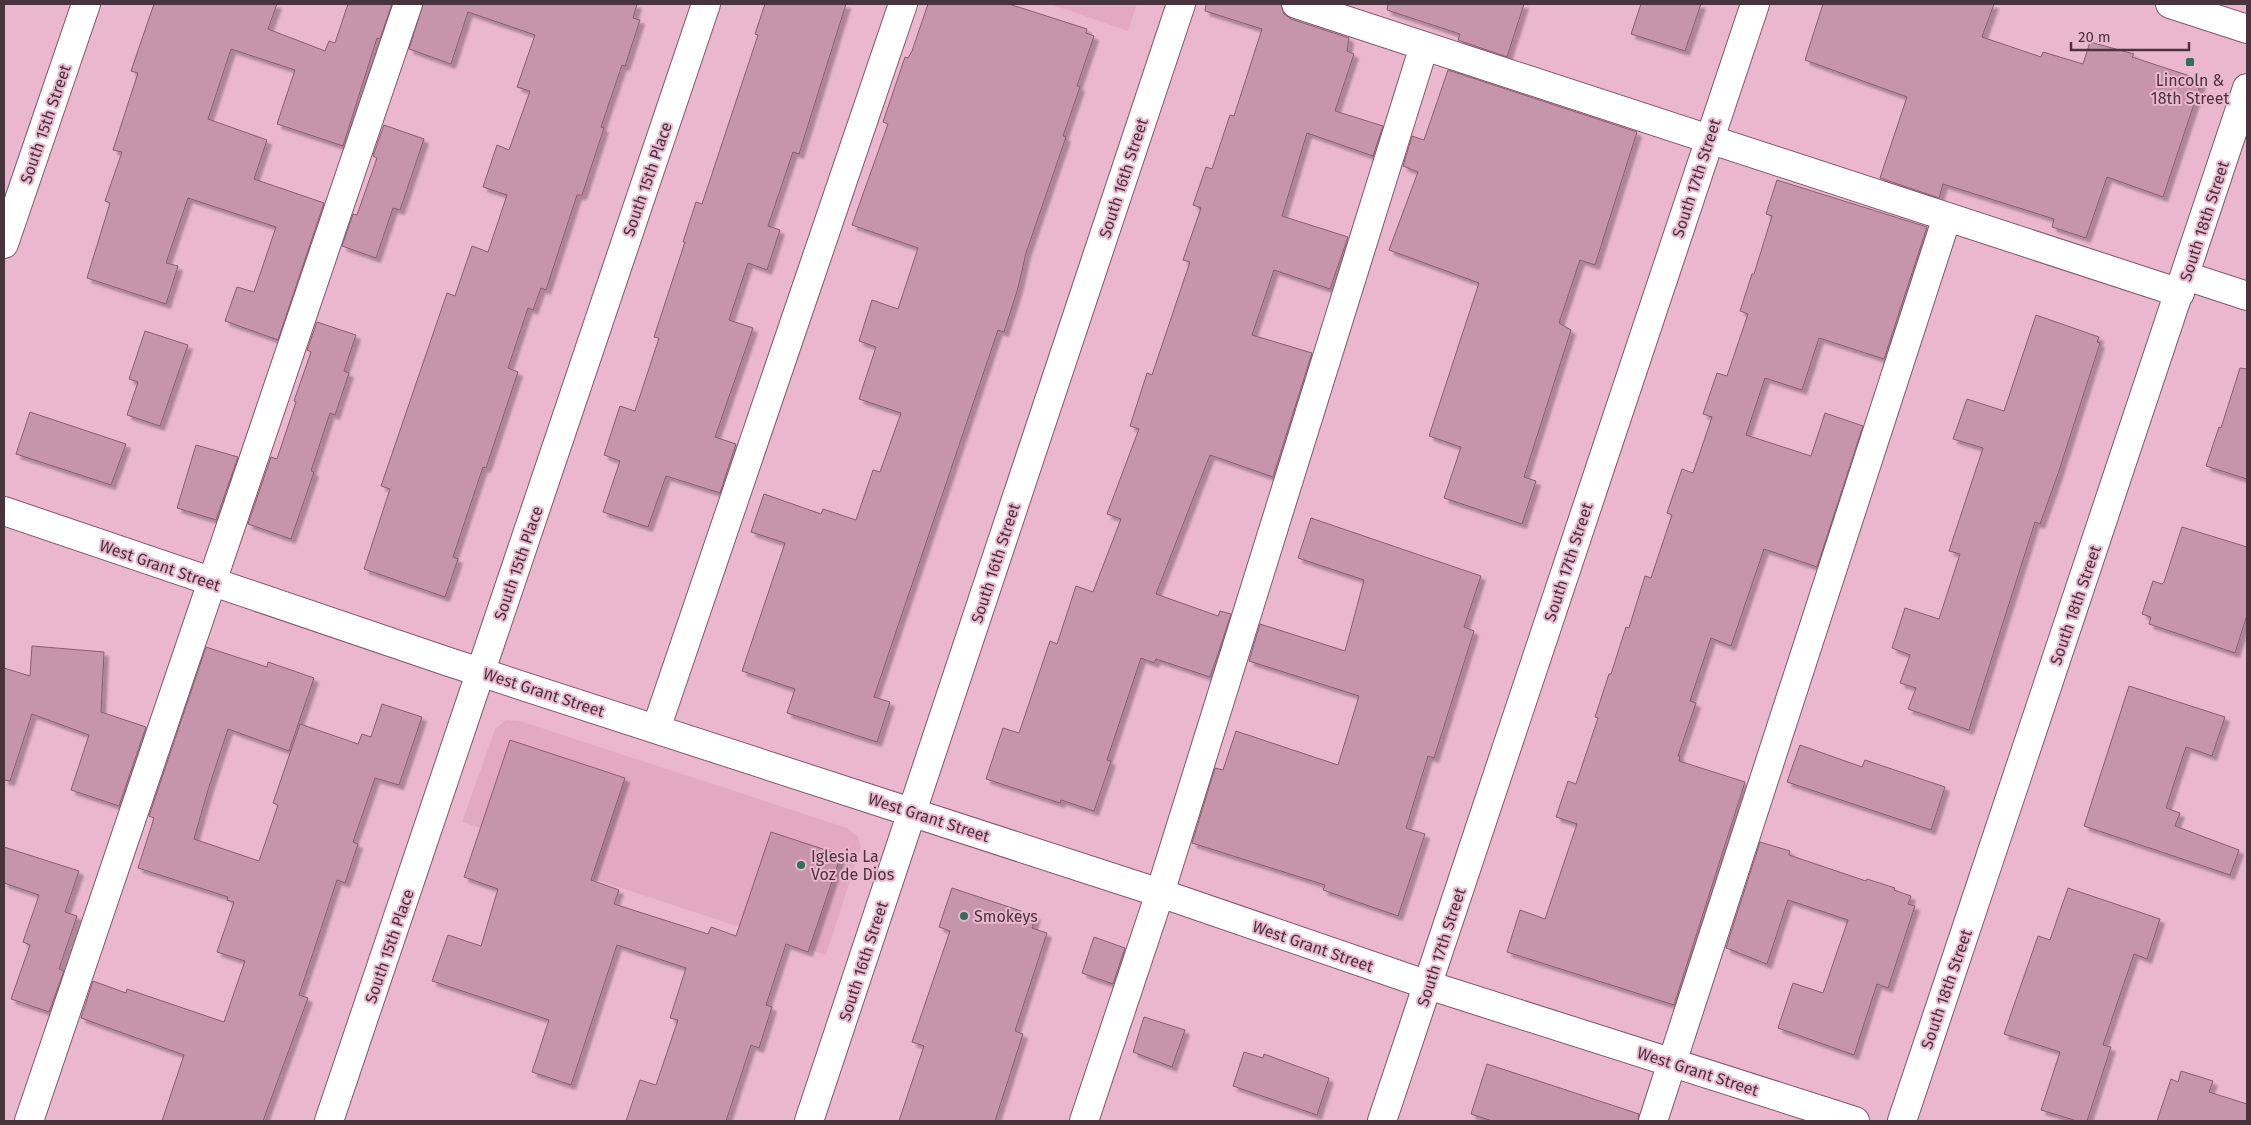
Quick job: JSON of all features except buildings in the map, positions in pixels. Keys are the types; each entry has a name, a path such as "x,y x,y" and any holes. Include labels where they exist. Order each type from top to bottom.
{"street":[{"name":"South 15th Street","path":"4,244 86,4"},
{"path":"29,1121 408,4"},
{"name":"South 15th Place","path":"330,1121 706,4"},
{"path":"656,729 903,4"},
{"name":"South 16th Street","path":"809,1121 1181,4"},
{"path":"1296,4 1947,217 2183,284 2247,296"},
{"name":"South 17th Street","path":"1382,1121 1755,4"},
{"path":"2170,4 2247,29"},
{"path":"1084,1121 1160,893 1424,46"},
{"name":"South 18th Street","path":"1902,1121 2247,88"},
{"path":"1652,1121 1947,217"},
{"name":"West Grant Street","path":"4,511 212,583 481,672 913,811 1160,893 1428,985 1855,1121"}],"shaded area":[{"path":"1050,4 1137,4 1128,31"},
{"path":"506,720 520,721 847,828 858,837 861,847 826,955 593,879 596,866 462,822 495,729"}],"place":[{"name":"Lincoln & 18th Street","path":"2190,62"},
{"name":"Iglesia La Voz de Dios","path":"801,865"},
{"name":"Smokeys","path":"964,916"}]}
